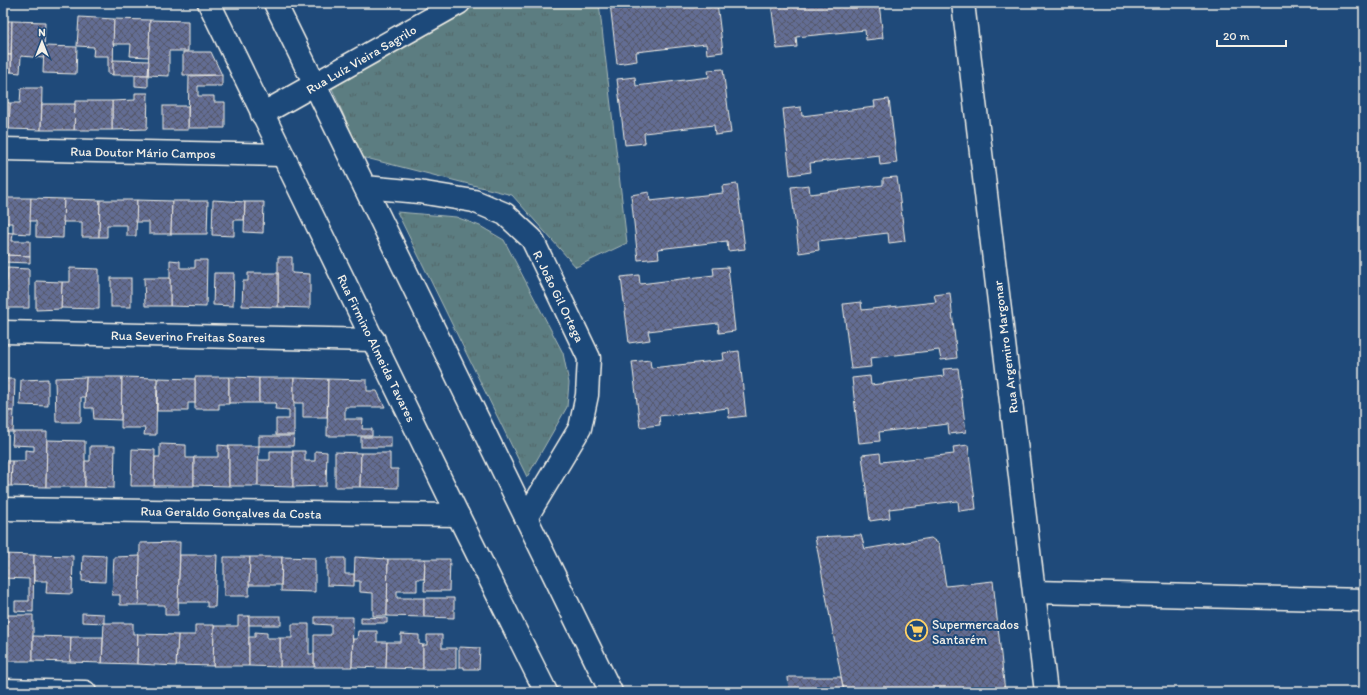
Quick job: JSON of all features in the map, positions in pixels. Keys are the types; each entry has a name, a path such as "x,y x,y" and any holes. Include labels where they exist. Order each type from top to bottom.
{"street":[{"name":"Rua Firmino Almeida Tavares","path":"209,3 282,156 374,340 458,515 546,692"},
{"path":"275,3 611,692"},
{"name":"Rua Luíz Vieira Sagrilo","path":"262,114 316,85 459,3"},
{"name":"Rua Argemiro Margonar","path":"963,3 1046,692"},
{"name":"Rua Doutor Mário Campos","path":"3,149 282,156"},
{"name":"R. João Gil Ortega","path":"365,187 420,192 474,201 505,214 532,239 589,358 587,395 580,428 526,518"},
{"name":"Rua Severino Freitas Soares","path":"3,332 374,340"},
{"name":"Rua Geraldo Gonçalves da Costa","path":"3,509 458,515"},
{"path":"1034,592 1364,600"},
{"path":"3,690 85,692"}],"green space":[{"path":"466,3 599,3 627,243 576,267 512,195 362,157 330,84"},
{"path":"397,212 456,217 480,226 504,240 563,353 569,383 567,407 527,477"}],"building":[{"path":"610,3 628,3 628,5 642,3 717,3 723,52 707,54 706,44 636,52 637,61 617,64"},
{"path":"771,3 879,3 883,38 866,40 865,30 796,37 797,47 777,49"},
{"path":"79,17 114,19 113,75 108,74 108,56 93,56 94,47 77,46"},
{"path":"114,19 150,20 149,57 130,56 131,44 113,44"},
{"path":"150,20 188,21 188,51 169,51 169,76 148,75"},
{"path":"3,21 12,21 11,55 3,55"},
{"path":"12,21 45,22 44,58 21,56 20,73 11,72"},
{"path":"44,46 77,47 76,74 43,73"},
{"path":"183,52 211,52 222,75 183,75"},
{"path":"3,55 11,55 11,72 3,72"},
{"path":"113,60 149,61 148,75 113,75"},
{"path":"723,69 731,133 715,135 714,125 644,133 645,143 625,145 617,79 635,77 636,86 709,77 708,70"},
{"path":"135,75 148,75 148,87 135,86"},
{"path":"222,75 222,86 198,86 198,96 214,96 214,102 225,102 225,128 188,128 189,76"},
{"path":"21,88 42,88 41,130 9,129 10,103 20,103"},
{"path":"135,93 148,93 147,129 112,130 112,101 135,100"},
{"path":"889,99 897,163 880,165 879,155 810,163 811,172 790,175 783,109 801,107 802,116 875,107 874,101"},
{"path":"75,101 112,101 112,130 74,130"},
{"path":"3,102 10,103 9,129 3,129"},
{"path":"42,104 75,104 74,130 41,130"},
{"path":"163,106 188,106 188,130 163,130"},
{"path":"897,177 905,241 889,243 888,233 818,241 819,250 799,253 791,187 809,185 810,194 883,185 883,178"},
{"path":"737,184 745,249 728,251 727,241 658,249 659,258 638,260 631,195 649,192 650,201 723,193 722,186"},
{"path":"3,198 31,198 30,234 13,233 13,223 3,223"},
{"path":"31,198 64,199 63,238 36,237 36,221 30,221"},
{"path":"64,199 100,200 99,237 82,237 82,222 63,222"},
{"path":"100,200 137,200 136,236 127,236 127,225 107,225 107,237 99,237"},
{"path":"137,200 172,201 171,234 149,234 149,222 136,222"},
{"path":"213,200 245,202 244,220 234,220 234,236 212,235"},
{"path":"172,201 208,201 207,234 171,234"},
{"path":"245,202 264,202 263,233 244,232"},
{"path":"3,232 13,233 12,241 30,241 30,256 3,255"},
{"path":"3,255 30,256 30,263 3,262"},
{"path":"278,257 292,257 292,273 310,274 310,308 278,307"},
{"path":"170,260 180,261 180,268 195,268 195,260 207,260 206,307 170,306"},
{"path":"728,267 735,331 719,333 718,323 648,331 650,340 629,343 621,277 639,275 640,284 714,275 713,268"},
{"path":"7,268 29,269 29,308 3,308 3,281 7,281"},
{"path":"70,268 99,269 99,309 61,308 62,282 70,282"},
{"path":"214,273 234,273 233,306 213,305"},
{"path":"248,273 278,273 278,307 242,306 243,281 248,281"},
{"path":"111,278 131,278 131,307 111,307"},
{"path":"144,278 170,278 170,306 145,306"},
{"path":"36,281 62,282 61,309 36,310"},
{"path":"950,293 957,358 941,360 939,350 870,358 871,367 851,369 843,304 861,302 862,310 936,302 934,295"},
{"path":"739,351 746,416 729,418 728,408 659,416 660,425 640,427 632,362 650,360 651,368 724,360 723,353"},
{"path":"958,368 966,432 949,434 948,424 879,432 880,441 859,443 852,378 870,376 871,385 944,376 943,369"},
{"path":"86,377 122,377 121,420 94,419 93,408 85,408"},
{"path":"86,377 85,397 81,397 81,422 56,422 55,378"},
{"path":"122,377 157,378 156,435 144,435 145,428 121,428"},
{"path":"195,377 229,377 229,404 219,404 219,409 195,409"},
{"path":"229,377 259,378 259,403 229,403"},
{"path":"158,378 195,379 195,403 188,403 188,411 157,411"},
{"path":"259,378 294,378 294,435 276,435 276,419 289,419 289,410 275,409 276,403 259,403"},
{"path":"294,378 328,379 327,417 303,417 303,403 294,403"},
{"path":"3,379 15,379 14,411 3,411"},
{"path":"48,379 48,406 20,405 21,380"},
{"path":"328,379 367,380 367,391 377,391 385,407 345,407 345,419 363,419 362,429 372,429 372,436 327,436"},
{"path":"3,411 14,411 13,432 3,432"},
{"path":"13,432 47,432 46,487 11,486 12,461 25,461 25,450 34,451 34,446 12,445"},
{"path":"259,436 294,436 293,446 259,446"},
{"path":"361,437 391,437 391,447 361,447"},
{"path":"47,440 85,441 85,487 46,487"},
{"path":"160,444 186,445 186,458 194,458 194,486 154,486 155,457 160,457"},
{"path":"218,445 229,446 229,486 194,485 194,457 218,457"},
{"path":"968,445 976,509 959,511 958,501 889,509 890,518 870,521 862,455 880,453 881,462 954,454 953,447"},
{"path":"90,446 115,446 114,488 85,487 85,461 90,461"},
{"path":"229,446 259,446 258,486 229,486"},
{"path":"132,449 155,450 154,486 131,486"},
{"path":"270,451 293,451 293,487 258,486 258,460 270,460"},
{"path":"293,451 305,451 305,461 315,461 315,451 327,452 326,486 293,487"},
{"path":"335,452 361,453 360,487 335,487"},
{"path":"361,453 390,453 390,469 398,469 398,488 360,487"},
{"path":"3,461 12,461 11,486 3,486"},
{"name":"Supermercados Santarém","path":"861,535 865,549 931,538 939,544 946,586 993,581 1005,692 844,692 815,537"},
{"path":"180,542 178,615 165,615 165,605 139,605 140,543"},
{"path":"3,554 34,555 33,612 15,611 15,601 29,601 29,579 3,578"},
{"path":"34,555 73,556 72,594 46,593 47,581 34,581"},
{"path":"83,555 106,556 105,582 82,581"},
{"path":"180,555 217,555 215,607 207,607 207,602 178,602"},
{"path":"140,556 139,605 120,605 120,595 112,595 114,557"},
{"path":"224,557 250,557 249,596 224,596"},
{"path":"250,557 282,557 281,585 249,585"},
{"path":"282,557 315,558 315,592 281,591"},
{"path":"355,557 388,559 387,616 373,616 373,593 360,592 360,581 354,581"},
{"path":"327,558 345,558 345,574 354,574 354,586 327,585"},
{"path":"388,559 425,559 424,579 417,579 417,591 397,591 397,598 424,598 424,617 387,616"},
{"path":"425,559 450,559 449,591 424,591"},
{"path":"424,598 454,598 454,618 424,617"},
{"path":"82,613 104,614 104,623 82,622"},
{"path":"7,615 33,615 33,661 3,661 3,635 7,635"},
{"path":"238,616 249,616 249,666 213,666 214,626 238,626"},
{"path":"249,616 281,616 281,625 249,625"},
{"path":"315,617 353,617 352,667 314,667 314,635 331,635 331,625 315,624"},
{"path":"361,617 387,618 387,623 361,623"},
{"path":"104,623 133,623 133,634 138,634 137,664 102,663"},
{"path":"292,624 309,624 309,654 314,654 314,667 280,667 280,638 292,638"},
{"path":"195,625 214,625 213,666 176,665 178,635 195,635"},
{"path":"358,631 377,631 377,642 387,642 386,668 352,667 353,639 357,639"},
{"path":"255,632 267,633 267,638 280,638 280,667 249,666 249,637 255,637"},
{"path":"138,634 178,635 176,666 137,664"},
{"path":"401,634 419,635 419,644 423,645 423,669 386,668 387,642 401,642"},
{"path":"427,635 442,635 442,648 456,648 456,669 423,669 423,645 427,645"},
{"path":"33,636 71,637 70,662 33,661"},
{"path":"71,637 103,637 102,663 70,662"},
{"path":"459,647 480,648 479,669 464,669 464,667 459,667"},
{"path":"788,677 841,677 844,692 789,692"}],"place":[{"name":"Supermercados Santarém","path":"916,631"}]}
